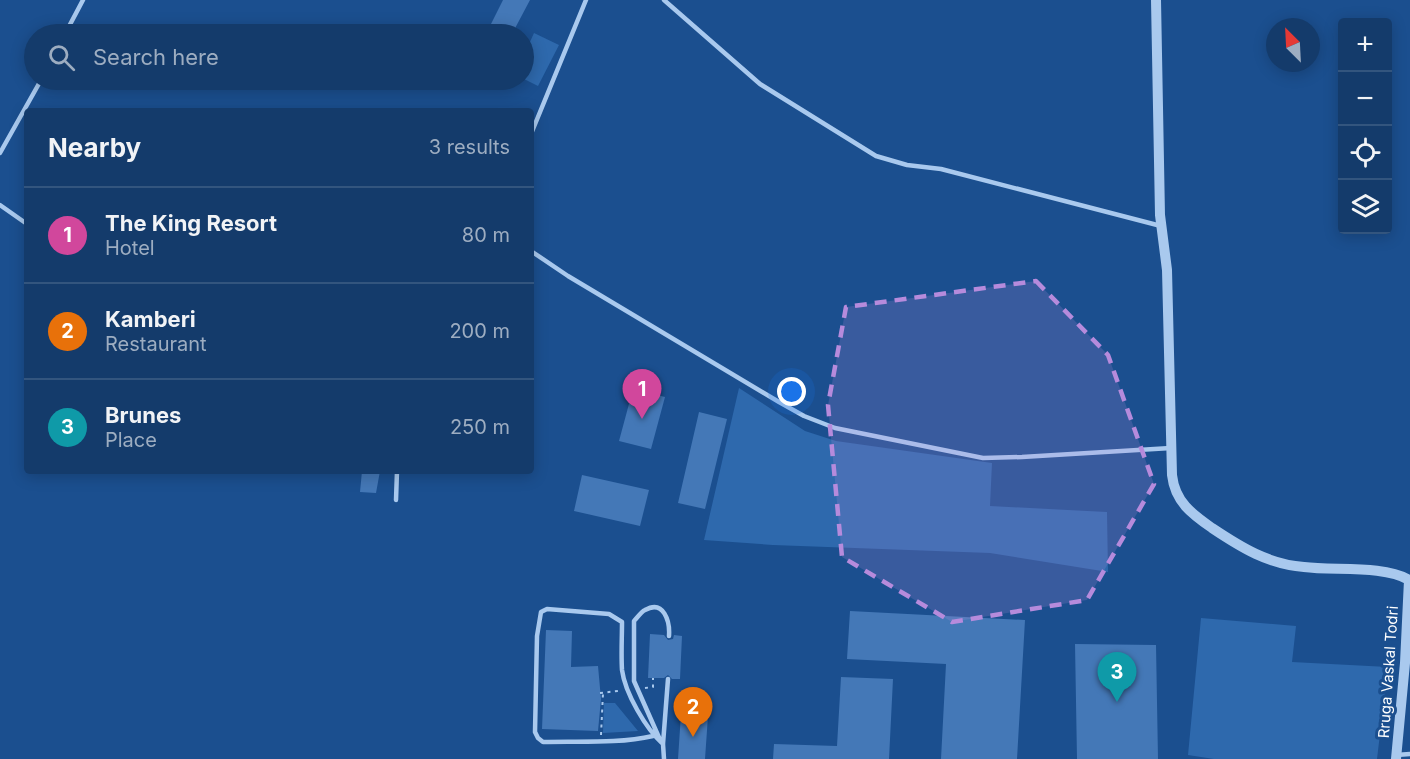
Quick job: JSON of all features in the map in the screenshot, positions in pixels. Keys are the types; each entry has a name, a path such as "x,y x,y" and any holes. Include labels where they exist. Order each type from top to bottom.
{"street":[{"path":"1156,0 1161,226 1167,270 1173,483 1180,501 1198,519 1238,546 1265,559 1304,567 1392,572 1409,580 1409,588"},
{"name":"Rruga Vaskal Todri","path":"1396,757 1409,588"}],"lane":[{"path":"70,24 83,0"},
{"path":"534,127 586,0"},
{"path":"664,0 760,84 876,156 907,165 941,169 1161,226"},
{"path":"25,108 35,90"},
{"path":"0,153 24,110"},
{"path":"0,205 24,222"},
{"path":"534,253 568,276 779,402 804,416 835,428 982,458 1022,458 1172,448"},
{"path":"396,500 397,474"},
{"path":"663,744 634,681 634,621 645,609 657,608 664,612 670,623 669,636"},
{"path":"653,736 635,740 601,741 543,742 538,738 535,732 537,636 541,612 547,609 609,614 622,622 622,671 630,695 653,736 663,744"},
{"path":"664,759 668,679"},
{"path":"1396,757 1410,754"}],"path":[{"path":"601,741 603,693"}],"highlighted area":[{"path":"1036,281 1108,355 1154,484 1087,600 952,622 842,557 828,405 846,307"}],"shaded area":[{"path":"534,33 559,45 538,86 534,84"},
{"path":"739,388 805,431 836,441 992,463 990,506 1107,512 1108,572 990,553 773,545 704,540"},
{"path":"1201,618 1296,626 1292,662 1388,667 1377,759 1214,759 1188,755"},
{"path":"604,703 615,703 638,731 603,733"}],"building":[{"path":"503,0 530,0 517,24 491,24"},
{"path":"633,389 665,397 651,449 619,441"},
{"path":"699,412 727,419 705,509 678,503"},
{"path":"362,474 379,474 376,493 360,492"},
{"path":"582,475 649,490 640,526 574,511"},
{"path":"850,611 1025,620 1017,759 941,759 946,664 847,659"},
{"path":"546,630 572,631 571,667 598,666 601,699 598,731 542,729"},
{"path":"650,634 664,635 668,640 673,639 674,635 682,636 680,679 672,679 668,675 664,678 648,678"},
{"path":"1075,644 1156,645 1158,759 1077,759"},
{"path":"841,677 893,679 889,759 773,759 774,744 837,746"},
{"path":"681,714 708,716 705,759 678,759"}],"place":[{"name":"The King Resort","path":"642,419"},
{"name":"Brunes","path":"1117,702"},
{"name":"Kamberi","path":"693,737"}]}
